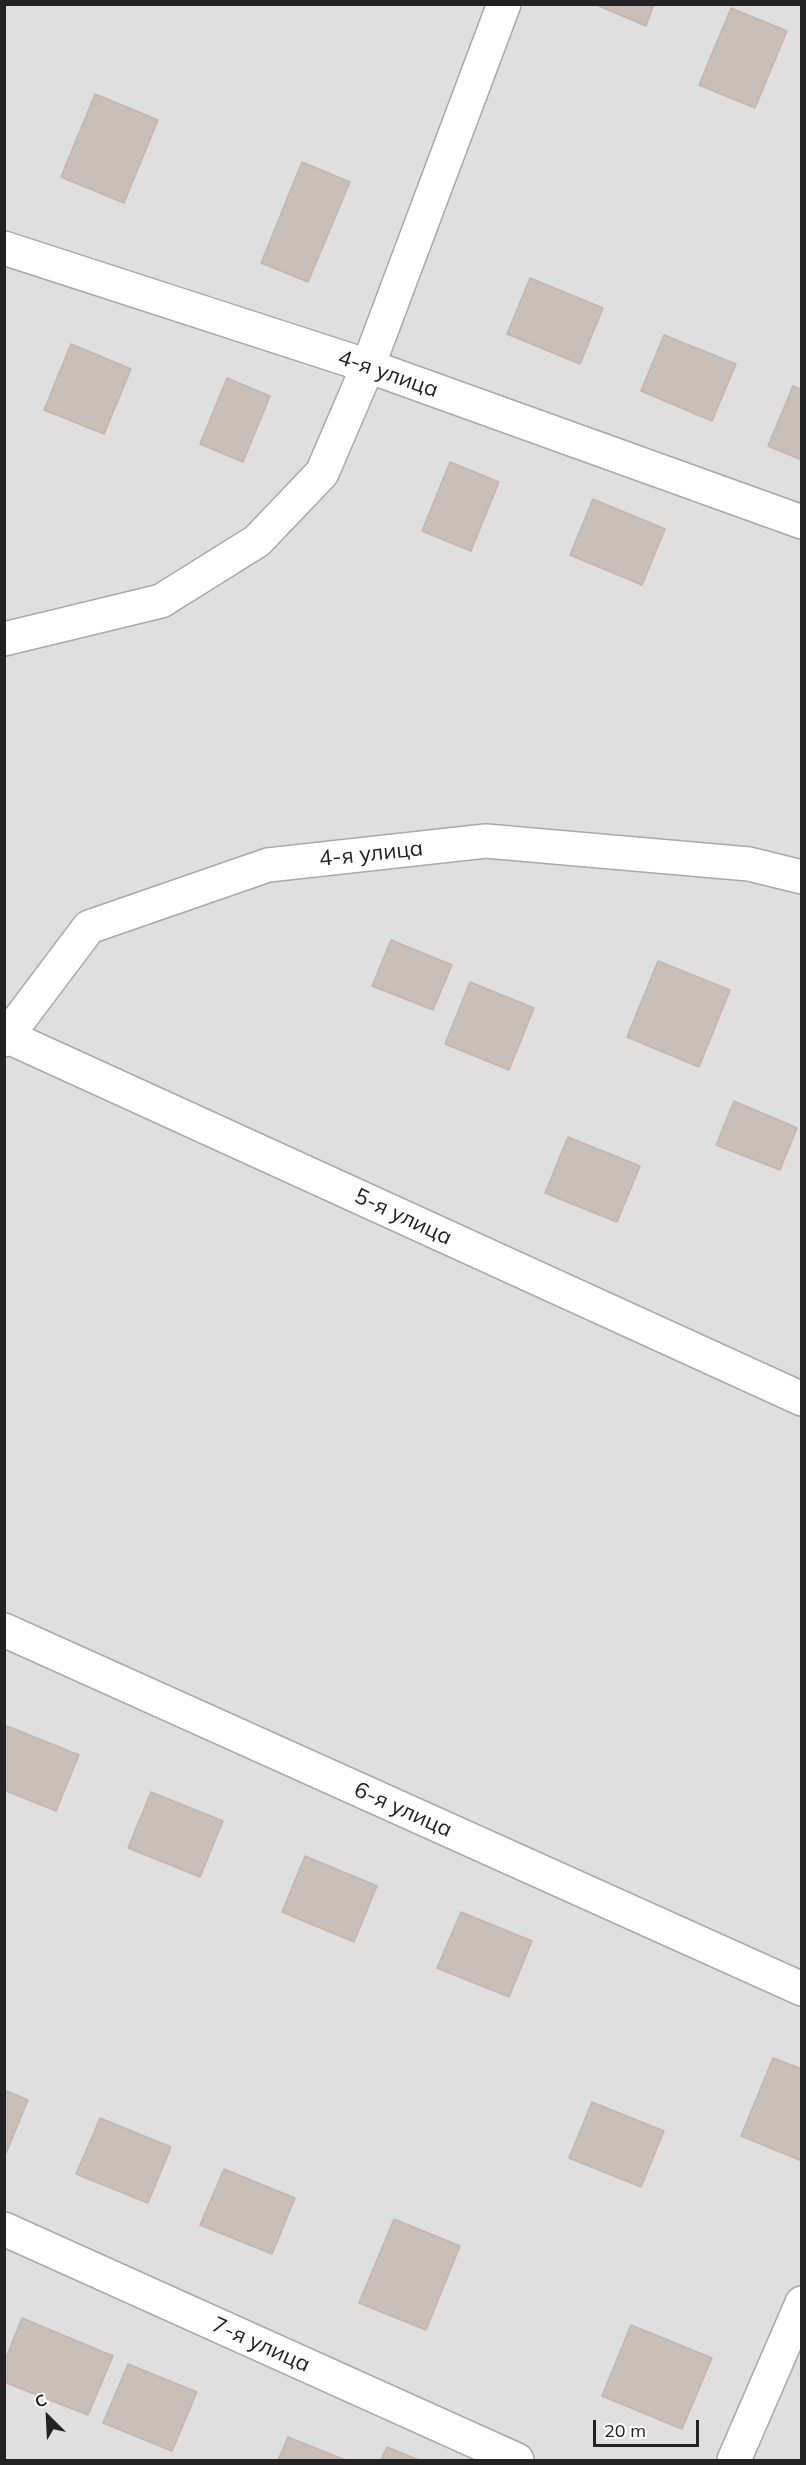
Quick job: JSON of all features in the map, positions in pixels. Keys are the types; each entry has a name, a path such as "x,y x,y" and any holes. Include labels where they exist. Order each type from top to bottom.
{"street":[{"path":"4,639 161,601 257,541 321,473 368,366 504,4"},
{"name":"4-я улица","path":"4,248 368,366 801,522"},
{"name":"4-я улица","path":"5,1037 89,927 268,866 486,841 749,864 801,877"},
{"name":"5-я улица","path":"5,1037 801,1399"},
{"name":"6-я улица","path":"4,1630 801,1989"},
{"name":"7-я улица","path":"4,2229 517,2460"},
{"path":"734,2460 801,2303"}],"shaded area":[{"path":"5,5 801,5 801,2460 5,2460"}],"building":[{"path":"594,4 654,4 646,26"},
{"path":"731,8 787,31 755,108 699,85"},
{"path":"95,94 158,120 124,203 61,177"},
{"path":"302,162 350,182 308,282 261,263"},
{"path":"530,278 603,308 580,364 507,334"},
{"path":"664,335 736,364 712,421 641,391"},
{"path":"71,344 131,369 104,434 44,410"},
{"path":"227,378 270,396 243,462 200,444"},
{"path":"793,386 802,390 802,460 768,446"},
{"path":"450,462 499,482 471,551 422,531"},
{"path":"593,499 665,529 642,585 570,555"},
{"path":"391,940 452,965 433,1010 372,986"},
{"path":"658,961 730,990 699,1067 627,1037"},
{"path":"470,982 534,1008 509,1070 445,1044"},
{"path":"734,1101 797,1128 780,1170 716,1145"},
{"path":"568,1137 640,1166 617,1222 545,1193"},
{"path":"7,1726 79,1755 56,1811 4,1790 4,1733"},
{"path":"151,1792 223,1821 200,1877 128,1848"},
{"path":"305,1856 377,1886 354,1942 282,1912"},
{"path":"461,1912 532,1941 509,1997 437,1968"},
{"path":"773,2058 802,2069 802,2161 741,2136"},
{"path":"4,2090 28,2100 5,2156 4,2156"},
{"path":"592,2102 664,2131 641,2187 569,2158"},
{"path":"100,2118 171,2147 148,2203 76,2174"},
{"path":"224,2169 295,2198 272,2254 200,2225"},
{"path":"394,2219 460,2246 426,2330 359,2303"},
{"path":"22,2318 113,2356 88,2415 4,2382 4,2363"},
{"path":"631,2325 712,2358 682,2429 602,2396"},
{"path":"128,2364 197,2392 172,2451 103,2423"},
{"path":"288,2437 345,2460 278,2460"},
{"path":"387,2447 419,2460 381,2460"}]}
